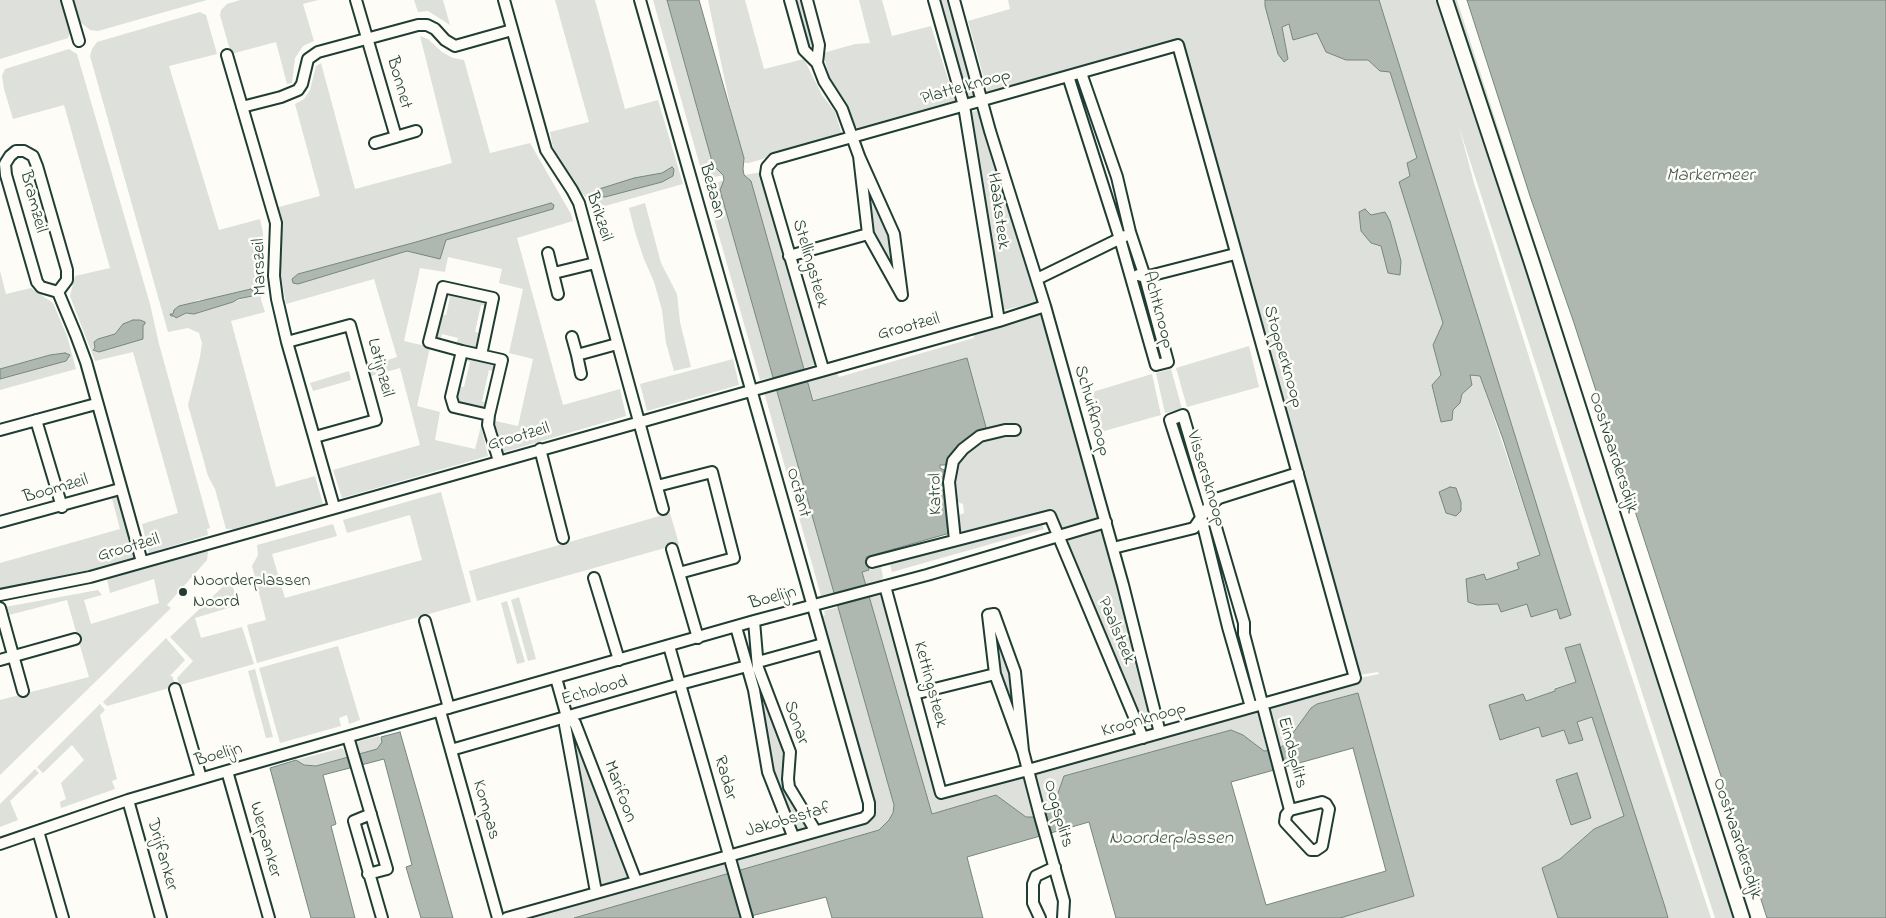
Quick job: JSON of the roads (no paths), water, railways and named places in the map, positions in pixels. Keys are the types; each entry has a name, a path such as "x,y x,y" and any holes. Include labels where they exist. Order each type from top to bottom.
{"main road":[{"name":"Oostvaardersdijk","path":"1445,0 1529,253 1742,918"}],"street":[{"path":"67,0 79,41"},
{"name":"Bonnet","path":"356,0 396,137"},
{"name":"Brikzeil","path":"504,0 546,150 579,203 663,509"},
{"name":"Bezaan","path":"640,0 751,390"},
{"path":"790,0 804,50 817,63 824,81 842,109 859,156 894,234 902,295 868,234 859,156"},
{"path":"807,0 819,45 817,63"},
{"name":"Haaksteek","path":"934,0 964,106 999,320"},
{"name":"Schuifknoop","path":"954,0 982,100 1045,306 1106,522 1160,733"},
{"name":"Bonnet","path":"242,107 281,97 298,90 302,84 308,59 318,52 418,25 427,25 435,29 451,45 455,46 512,30"},
{"name":"Platte knoop","path":"767,168 774,159 1178,45"},
{"name":"Stopperknoop","path":"1178,45 1355,678"},
{"name":"Marszeil","path":"228,55 276,223 274,276 287,342 334,508"},
{"name":"Achtknoop","path":"1068,76 1120,239 1156,365 1168,362 1116,178 1081,73"},
{"name":"Bonnet","path":"374,143 416,131"},
{"name":"Bramzeil","path":"16,151 24,151 33,156 40,175 67,270 67,280 58,292 41,287 37,282 6,175 5,164 16,151"},
{"name":"Stellingsteek","path":"767,168 766,174 818,371"},
{"path":"1037,279 1120,239 1130,232"},
{"path":"789,256 868,234"},
{"path":"548,253 558,294"},
{"path":"1130,273 1145,277 1236,254"},
{"path":"554,273 596,264"},
{"path":"481,354 492,298 442,288 430,342 502,360 488,425 499,461"},
{"path":"58,292 86,362 96,404 142,562"},
{"name":"Grootzeil","path":"0,595 90,576 142,562 1045,306"},
{"name":"Latijnzeil","path":"287,342 350,325 376,420 314,437"},
{"path":"572,337 581,374"},
{"path":"577,355 618,344"},
{"path":"462,350 451,397 454,407 489,415"},
{"name":"Octant","path":"751,390 813,606"},
{"path":"0,430 96,404"},
{"name":"Vissersknoop","path":"1183,415 1244,623 1244,634 1256,706 1228,627 1201,517 1170,420 1183,415"},
{"path":"36,420 62,507"},
{"name":"Katrol","path":"955,540 949,482 953,461 963,449 980,436 1005,430 1015,430"},
{"path":"540,449 563,538"},
{"path":"657,486 712,472 726,523 734,558 679,573"},
{"path":"1113,548 1194,528 1209,506 1219,498 1298,473"},
{"name":"Boomzeil","path":"0,522 62,507 120,489"},
{"name":"Katrol","path":"872,562 1050,516 1058,536"},
{"name":"Boelijn","path":"0,844 128,800 202,778 1106,522"},
{"name":"Paalsteek","path":"1058,536 1143,738"},
{"path":"672,550 698,638"},
{"path":"594,578 619,660"},
{"name":"Kettingsteek","path":"880,587 914,694 941,793"},
{"name":"Jakobsstaf","path":"507,918 636,881 730,860 793,836 864,818 870,813 869,802 813,606"},
{"path":"0,608 23,691"},
{"path":"994,614 1014,672 1024,751 995,674 988,615 994,614"},
{"path":"425,621 445,710"},
{"name":"Sonar","path":"754,621 758,662 762,680 790,752 789,787 815,830"},
{"name":"Sonar","path":"736,627 754,690 768,772 793,836"},
{"path":"0,660 75,639"},
{"path":"758,662 823,644"},
{"name":"Radar","path":"669,646 746,918"},
{"name":"Echolood","path":"451,750 747,666"},
{"path":"914,694 995,674"},
{"name":"Marifoon","path":"556,678 567,717 565,726 596,892"},
{"name":"Kroonknoop","path":"941,793 1355,678"},
{"path":"175,689 202,778"},
{"name":"Eindsplits","path":"1256,706 1274,750 1290,810"},
{"name":"Kompas","path":"445,710 451,750 498,918"},
{"name":"Marifoon","path":"567,717 575,723 636,881"},
{"path":"348,737 387,870 368,874"},
{"name":"Oogsplits","path":"1024,751 1045,836 1064,901 1063,918"},
{"name":"Werpanker","path":"227,771 269,918"},
{"name":"Drijfanker","path":"128,800 162,918"},
{"name":"Eindsplits","path":"1322,802 1326,804 1328,809 1322,846 1316,850 1311,850 1285,822 1286,815 1290,810 1322,802"},
{"path":"371,814 354,821 382,918"},
{"path":"38,831 63,918"},
{"name":"Oogsplits","path":"1040,918 1033,903 1033,884 1036,876 1055,866"}],"water":[{"name":"Noorderplassen","path":"667,0 699,0 744,158 744,175 751,181 813,401 967,358 987,431 949,459 945,465 940,465 940,468 944,470 950,533 866,557 869,570 862,572 932,814 996,795 1026,817 1035,818 1045,815 1053,807 1064,776 1231,730 1243,735 1264,751 1279,749 1285,744 1311,708 1317,704 1358,693 1414,896 1340,918 1116,918 1089,822 967,857 983,918 832,918 826,897 743,918 574,918 879,830 893,813 894,805 720,190 724,180 723,175 713,165","holes":["1353,748 1386,871 1266,905 1231,782"]},
{"path":"1265,0 1379,0 1571,615 1560,619 1557,609 1531,617 1527,604 1501,612 1498,604 1477,605 1468,602 1466,579 1484,574 1486,580 1519,569 1517,563 1540,555 1503,439 1480,376 1470,375 1472,385 1462,394 1460,403 1453,410 1452,420 1441,422 1432,385 1441,375 1433,345 1443,323 1399,182 1410,176 1407,163 1417,158 1390,72 1380,71 1368,60 1346,60 1326,52 1317,33 1293,40 1289,24 1282,27 1288,59 1284,62 1278,54"},
{"name":"Markermeer","path":"1467,0 1886,0 1886,918 1767,918"},
{"path":"672,167 674,169 673,176 662,182 605,197 597,196 596,190 634,178 662,173"},
{"path":"551,203 554,205 553,209 446,240 440,259 407,251 298,284 293,283 292,279 298,274"},
{"path":"1365,209 1371,215 1385,212 1390,221 1401,261 1400,275 1388,273 1381,246 1371,243 1361,231 1359,212"},
{"path":"251,289 253,291 252,296 233,302 194,314 186,313 176,318 170,314 173,314 174,310 179,306"},
{"path":"133,320 145,322 143,325 143,339 99,352 93,350 95,348 94,342 98,339 115,334 123,324"},
{"path":"65,353 70,355 66,361 0,379 0,369 50,355"},
{"path":"1450,487 1456,488 1461,502 1461,511 1456,516 1446,513 1439,492"},
{"path":"1580,644 1668,918 1558,918 1542,868 1560,859 1594,829 1624,816 1592,717 1577,722 1583,740 1569,744 1564,730 1542,737 1539,727 1500,740 1489,705 1523,694 1526,701 1576,682 1565,648"},
{"path":"400,732 453,918 421,918 406,867 412,865 384,759 323,775 336,824 331,826 355,918 311,918 270,768 296,760 304,765 316,766 377,749 382,742 381,737"},
{"path":"1577,773 1591,818 1571,825 1556,780"}],"place":[{"name":"Noorderplassen Noord","path":"183,592"}]}
